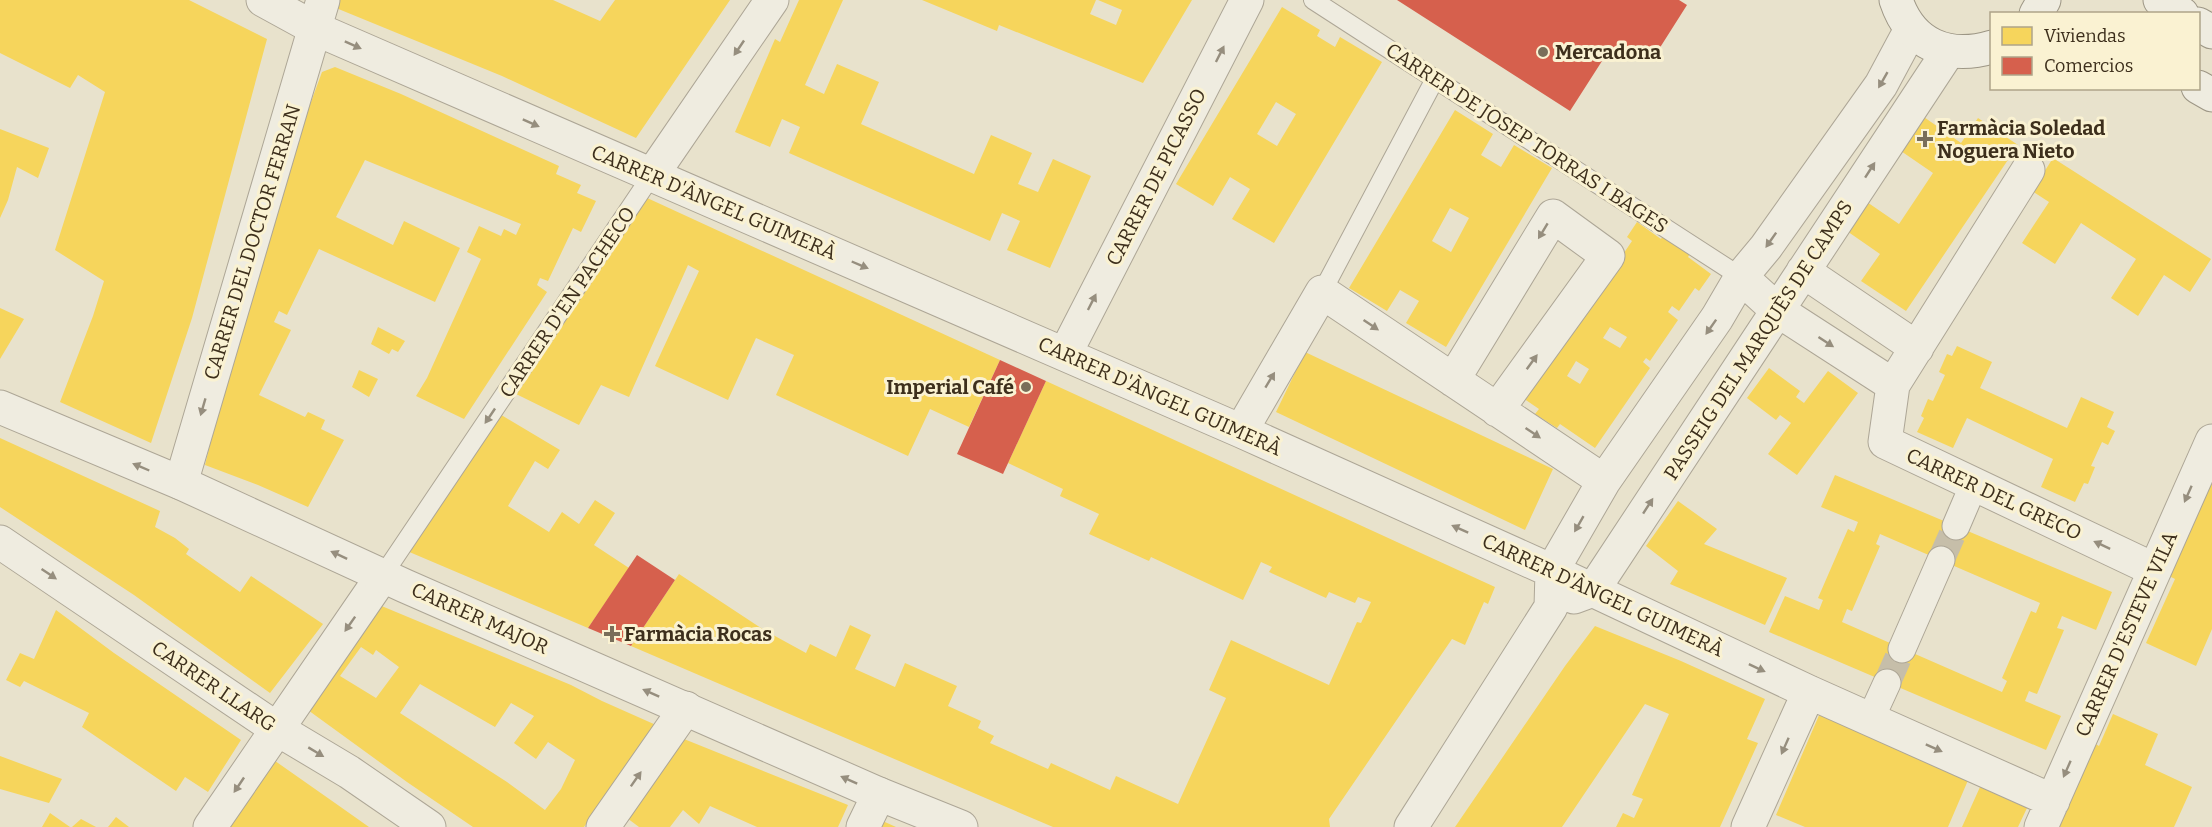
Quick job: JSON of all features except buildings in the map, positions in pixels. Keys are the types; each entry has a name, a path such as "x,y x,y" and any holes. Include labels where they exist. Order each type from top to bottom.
{"street":[{"name":"CARRER D'ÀNGEL GUIMERÀ","path":"263,0 320,14 652,175 1241,431 1552,571 1870,720 2047,814"},
{"name":"CARRER D'EN PACHECO","path":"652,175 772,0"},
{"name":"CARRER DE PICASSO","path":"1065,354 1247,0"},
{"path":"1896,0 1900,12 1911,29 1929,43 1948,52 1970,52 1990,47"},
{"path":"2160,0 2179,12"},
{"name":"CARRER DEL DOCTOR FERRAN","path":"181,483 320,14"},
{"name":"PASSEIG DEL MARQUÈS DE CAMPS","path":"1551,607 1552,571 1604,481 1717,318 1741,277 1766,247 1881,85 1911,29"},
{"name":"PASSEIG DEL MARQUÈS DE CAMPS","path":"1593,590 1948,52"},
{"name":"CARRER DEL GRECO","path":"2028,170 1893,385 1885,442 2155,570"},
{"path":"1453,380 1552,216 1608,256 1497,410"},
{"path":"1803,271 1917,348"},
{"path":"1741,277 1777,310 1893,385"},
{"path":"1241,431 1322,292 1604,481"},
{"name":"CARRER MAJOR","path":"0,407 181,483 383,576 879,794 961,827"},
{"name":"CARRER D'ESTEVE VILA","path":"2047,814 2212,441"},
{"path":"1956,526 1974,484"},
{"name":"CARRER LLARG","path":"0,542 278,729 349,772 429,827"},
{"path":"1902,649 1941,560"},
{"path":"210,827 383,576"},
{"path":"1412,827 1551,607 1593,590"},
{"path":"1870,720 1887,682"},
{"path":"1748,827 1809,692"},
{"path":"603,827 686,708"},
{"path":"864,827 879,794"}],"lane":[{"name":"CARRER DE JOSEP TORRAS I BAGES","path":"1313,0 1741,277"},
{"path":"1322,292 1435,79"},
{"name":"CARRER D'EN PACHECO","path":"383,576 652,175"}],"tunnel":[{"path":"1941,560 1956,526"},
{"path":"1887,683 1902,649"}],"place":[{"name":"Mercadona","path":"1543,52"},
{"name":"Farmàcia Soledad Noguera Nieto","path":"1925,139"},
{"name":"Imperial Café","path":"1026,387"},
{"name":"Farmàcia Rocas","path":"612,634"}]}
